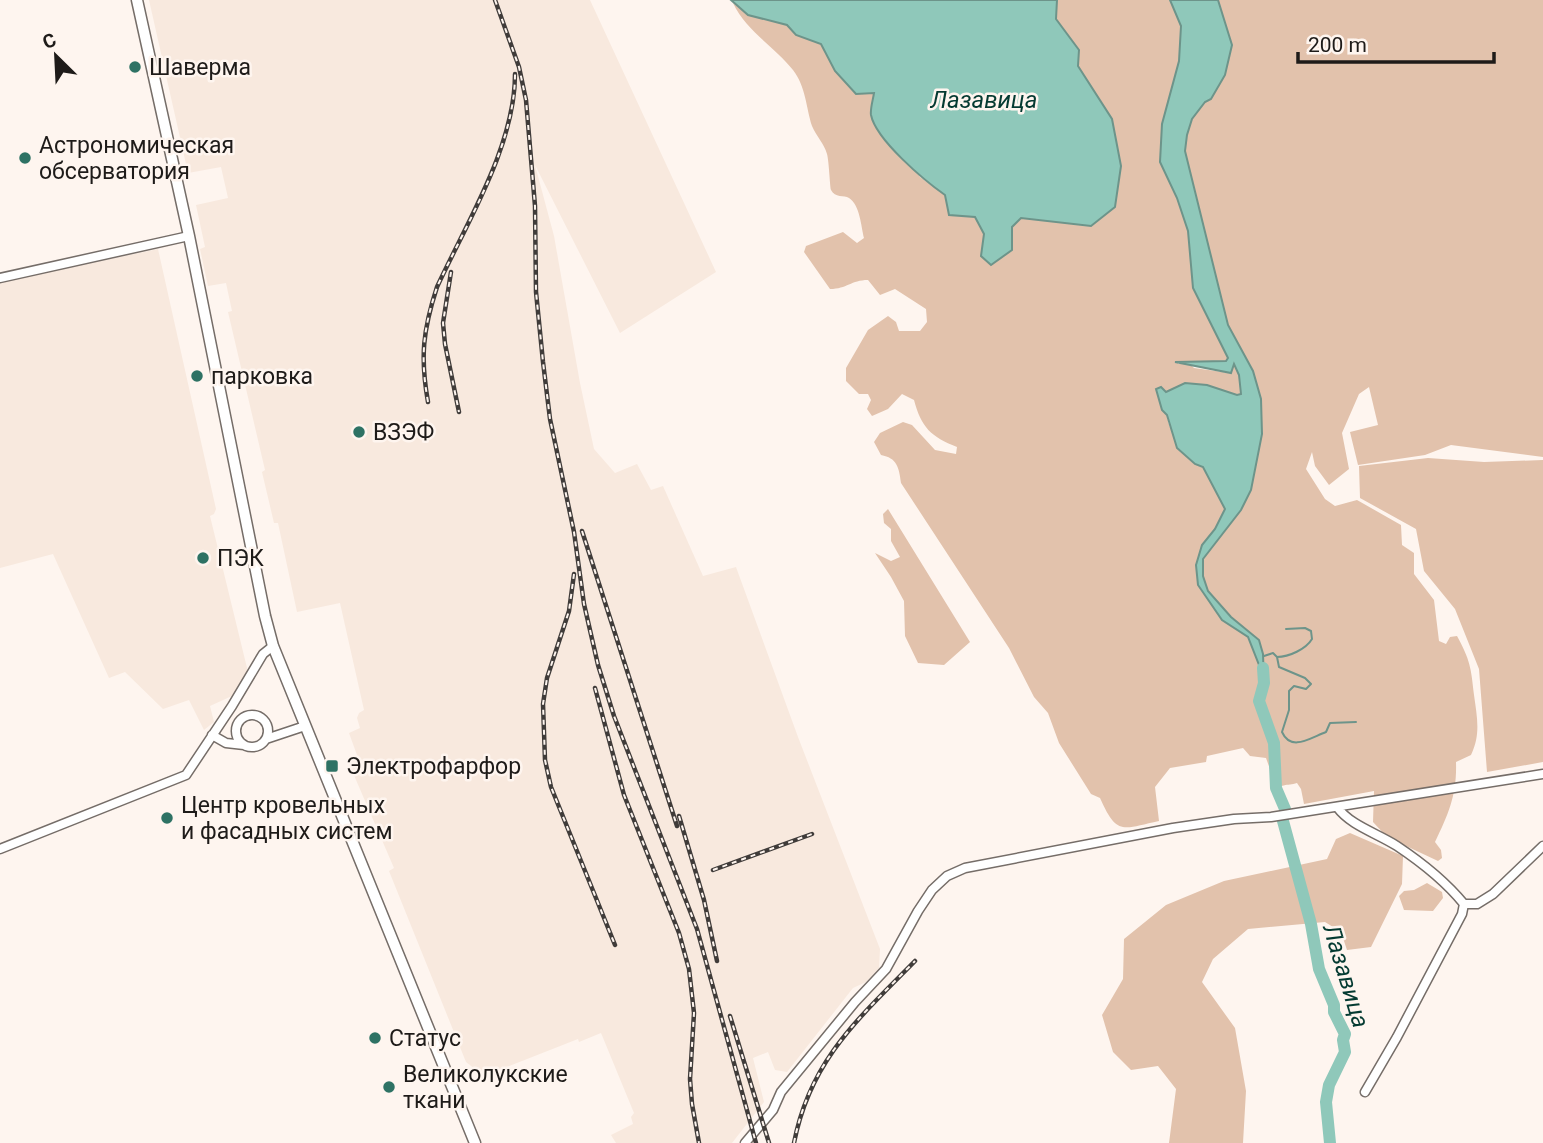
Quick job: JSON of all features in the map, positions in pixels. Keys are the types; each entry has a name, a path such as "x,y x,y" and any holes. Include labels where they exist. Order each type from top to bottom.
{"main road":[{"path":"137,0 273,646 475,1143"}],"street":[{"path":"0,278 188,236"},
{"path":"0,849 186,775 263,654 273,646"},
{"path":"244,746 237,737 236,726 247,715 263,719 268,728 266,739"},
{"path":"212,736 226,743 259,746 266,739 305,726"},
{"path":"745,1143 773,1110 782,1092 886,969 918,911 932,890 947,876 965,868 1173,828 1234,819 1271,817 1543,774"},
{"path":"1337,807 1344,816 1397,846 1454,892 1464,904"},
{"path":"1464,904 1477,904 1493,894 1543,846"},
{"path":"1365,1091 1397,1037 1462,914 1464,904"}],"shaded area":[{"path":"149,0 590,0 716,272 620,333 535,165 554,236 594,449 615,473 637,464 651,490 663,486 703,576 736,567 880,949 879,968 866,982 853,988 787,1072 775,1070 768,1052 753,1058 764,1102 732,1143 616,1143 611,1135 633,1124 631,1117 634,1113 601,1033 579,1042 578,1039 479,1078 475,1069 466,1062 389,871 394,868 350,766 357,755 349,733 360,728 357,718 364,710 340,603 297,612 278,523 274,523 262,472 265,470 228,312 232,311 226,283 208,286 200,249 205,247 196,205 228,198 221,167 188,173"},
{"path":"1057,0 1170,0 1181,26 1179,61 1162,124 1160,162 1177,198 1188,231 1193,288 1228,358 1227,361 1178,361 1178,364 1230,373 1234,364 1239,375 1241,394 1207,385 1185,383 1166,392 1167,414 1175,437 1203,467 1225,509 1215,529 1202,545 1198,585 1222,620 1248,637 1259,665 1259,680 1265,672 1259,640 1231,617 1208,591 1203,576 1203,559 1241,510 1251,490 1262,434 1253,371 1228,325 1185,151 1192,119 1205,102 1211,99 1225,75 1232,45 1218,0 1543,0 1543,457 1451,445 1425,455 1358,465 1350,432 1378,425 1369,387 1359,394 1342,433 1349,469 1329,485 1315,466 1312,452 1306,469 1325,499 1335,506 1357,500 1401,525 1402,545 1414,553 1414,574 1434,600 1439,641 1446,644 1450,637 1457,636 1467,658 1477,718 1476,740 1471,755 1456,762 1451,803 1435,842 1441,850 1442,858 1438,861 1387,837 1373,822 1374,791 1304,804 1297,783 1281,786 1273,793 1271,772 1266,758 1250,756 1243,748 1207,756 1206,762 1170,768 1155,787 1159,821 1129,827 1116,824 1100,798 1091,794 1059,743 1048,713 1034,697 1009,648 901,483 896,464 891,458 881,455 874,442 880,433 903,422 912,425 935,450 956,454 957,447 928,430 914,400 902,394 888,409 872,416 867,409 871,400 868,394 859,394 846,381 846,368 868,330 888,316 896,322 899,331 920,331 927,322 926,309 895,289 880,295 868,280 830,289 804,252 806,246 843,232 857,243 864,238 860,216 853,201 831,190 827,154 812,126 803,90 793,70 745,22 733,3 748,15 787,25 796,35 821,44 835,71 874,93 920,177 975,217 984,234 981,256 1021,218 1091,226 1112,119 1078,66 1079,50 1056,19"},
{"path":"158,249 216,509 210,516 248,672 234,695 210,706 214,722 204,730 189,700 163,709 125,672 109,678 53,554 0,568 0,282"},
{"path":"1428,458 1484,462 1543,460 1543,762 1487,772 1479,669 1455,609 1424,571 1416,529 1360,498 1359,466"},
{"path":"888,509 970,642 944,665 918,663 905,636 904,601 875,553 891,561 900,557 891,541 891,529 884,523 883,514"},
{"path":"1350,833 1403,856 1402,884 1371,947 1347,950 1341,932 1325,922 1248,929 1213,959 1202,982 1235,1028 1246,1091 1243,1143 1169,1143 1176,1089 1158,1066 1131,1070 1113,1052 1102,1015 1123,979 1124,939 1166,905 1224,881 1327,859 1336,839"},
{"path":"1427,883 1442,892 1443,898 1433,911 1404,910 1399,896 1404,891 1414,890"}],"water":[{"name":"Лазавица","path":"731,0 1057,0 1056,19 1079,50 1078,66 1112,119 1121,166 1115,207 1091,226 1021,218 1012,227 1012,250 991,265 981,256 984,234 975,217 949,215 945,195 914,170 882,136 871,115 874,93 856,94 835,71 821,44 796,35 787,25 748,15"},
{"path":"1170,0 1218,0 1232,45 1225,75 1211,99 1205,102 1192,119 1185,151 1228,325 1253,371 1261,399 1262,434 1251,490 1241,510 1203,559 1203,576 1208,591 1231,617 1259,640 1263,654 1264,683 1259,681 1259,665 1248,637 1222,620 1198,585 1196,565 1202,545 1215,529 1225,509 1203,467 1195,464 1177,448 1156,389 1161,387 1166,392 1185,383 1207,385 1241,394 1239,375 1234,364 1231,373 1175,362 1226,361 1228,358 1193,288 1188,231 1177,198 1160,162 1162,124 1179,61 1181,26"}],"waterway":[{"path":"1277,657 1297,652 1312,639 1311,631 1305,628 1286,629"},
{"path":"1264,656 1273,653 1277,657 1279,667 1305,678 1311,684 1306,689 1294,686 1289,691 1289,710 1282,732 1290,741 1301,742 1326,732 1330,723 1356,722"},
{"name":"Лазавица","path":"1263,668 1264,683 1259,701 1274,743 1276,788 1285,809"},
{"name":"Лазавица","path":"1283,821 1311,924 1319,969 1345,1034 1345,1052 1329,1085 1326,1102 1330,1143"}],"railway":[{"path":"495,0 519,67 526,100 535,206 536,292 543,362 550,419 574,532 584,604 598,665 614,716 697,929 756,1143"},
{"path":"428,402 424,357 432,302 498,156 513,101 515,74"},
{"path":"451,272 443,323 459,412"},
{"path":"582,531 677,826"},
{"path":"574,574 569,611 547,678 543,704 545,760 551,787 615,945"},
{"path":"595,688 624,795 679,933 689,969 694,1013 690,1079 699,1143"},
{"path":"679,816 704,900 717,961"},
{"path":"713,870 812,834"},
{"path":"794,1143 801,1114 812,1088 839,1042 915,961"},
{"path":"730,1016 769,1143"}],"place":[{"name":"Шаверма","path":"135,67"},
{"name":"Aстрономическая обсерватория","path":"25,158"},
{"name":"парковка","path":"197,376"},
{"name":"ВЗЭФ","path":"359,432"},
{"name":"ПЭК","path":"203,558"},
{"name":"Электрофарфор","path":"332,766"},
{"name":"Центр кровельных и фасадных систем","path":"167,818"},
{"name":"Статус","path":"375,1038"},
{"name":"Великолукские ткани","path":"389,1087"}]}
